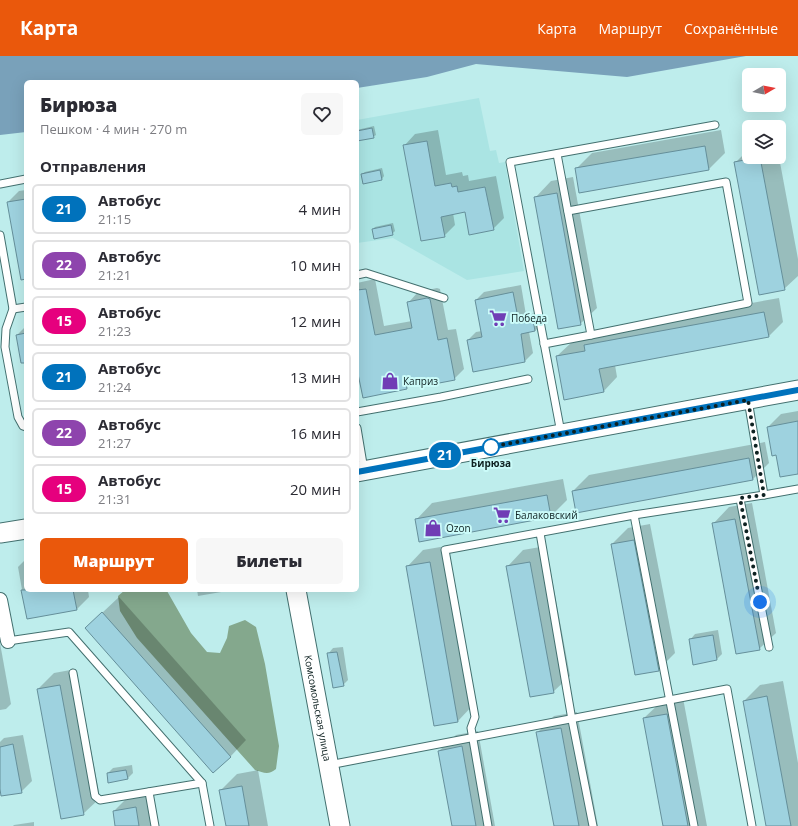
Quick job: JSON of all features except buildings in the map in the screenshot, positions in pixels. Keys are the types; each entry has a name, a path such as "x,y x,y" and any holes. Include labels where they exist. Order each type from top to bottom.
{"main road":[{"path":"361,471 798,390"},
{"path":"0,533 24,529"},
{"name":"Комсомольская улица","path":"296,592 340,826"}],"street":[{"path":"0,600 8,641"}],"lane":[{"path":"561,434 510,162 715,125"},
{"path":"557,154 591,335"},
{"path":"0,184 24,179"},
{"path":"544,344 748,303 726,182 568,211"},
{"path":"0,235 13,309 6,329 5,347 18,417 24,426"},
{"path":"359,275 366,273 444,298"},
{"path":"13,309 24,307"},
{"path":"359,412 528,379"},
{"path":"748,400 764,495"},
{"path":"359,450 361,471"},
{"path":"488,826 472,738 471,728 475,717 445,550 634,516 798,489"},
{"path":"740,498 768,647"},
{"path":"634,516 694,826"},
{"path":"540,533 572,720 593,826"},
{"path":"8,641 70,632 202,783 210,826"},
{"path":"73,673 95,796 100,800 202,783"},
{"path":"328,765 727,690 752,826"},
{"path":"149,792 154,826"}],"shaded area":[{"path":"0,56 746,56 627,77 476,64 427,77 359,88 359,80 24,80 24,132 0,135"},
{"path":"479,98 490,151 496,150 499,163 505,162 524,271 467,280 393,238 359,243 359,120"}],"green space":[{"path":"123,592 168,592 191,633 207,652 220,653 227,638 229,626 245,620 256,627 265,664 279,746 276,769 266,773 255,770 137,638 120,611 118,596"}],"bus line":[{"name":"21","path":"359,472 798,390"}],"place":[{"name":"Победа","path":"498,318"},
{"name":"Каприз","path":"390,381"},
{"name":"Бирюза","path":"491,447"},
{"name":"Балаковский","path":"502,515"},
{"name":"Ozon","path":"433,528"}],"route":[{"path":"491,447 748,400 764,495 740,498 760,602"}]}
